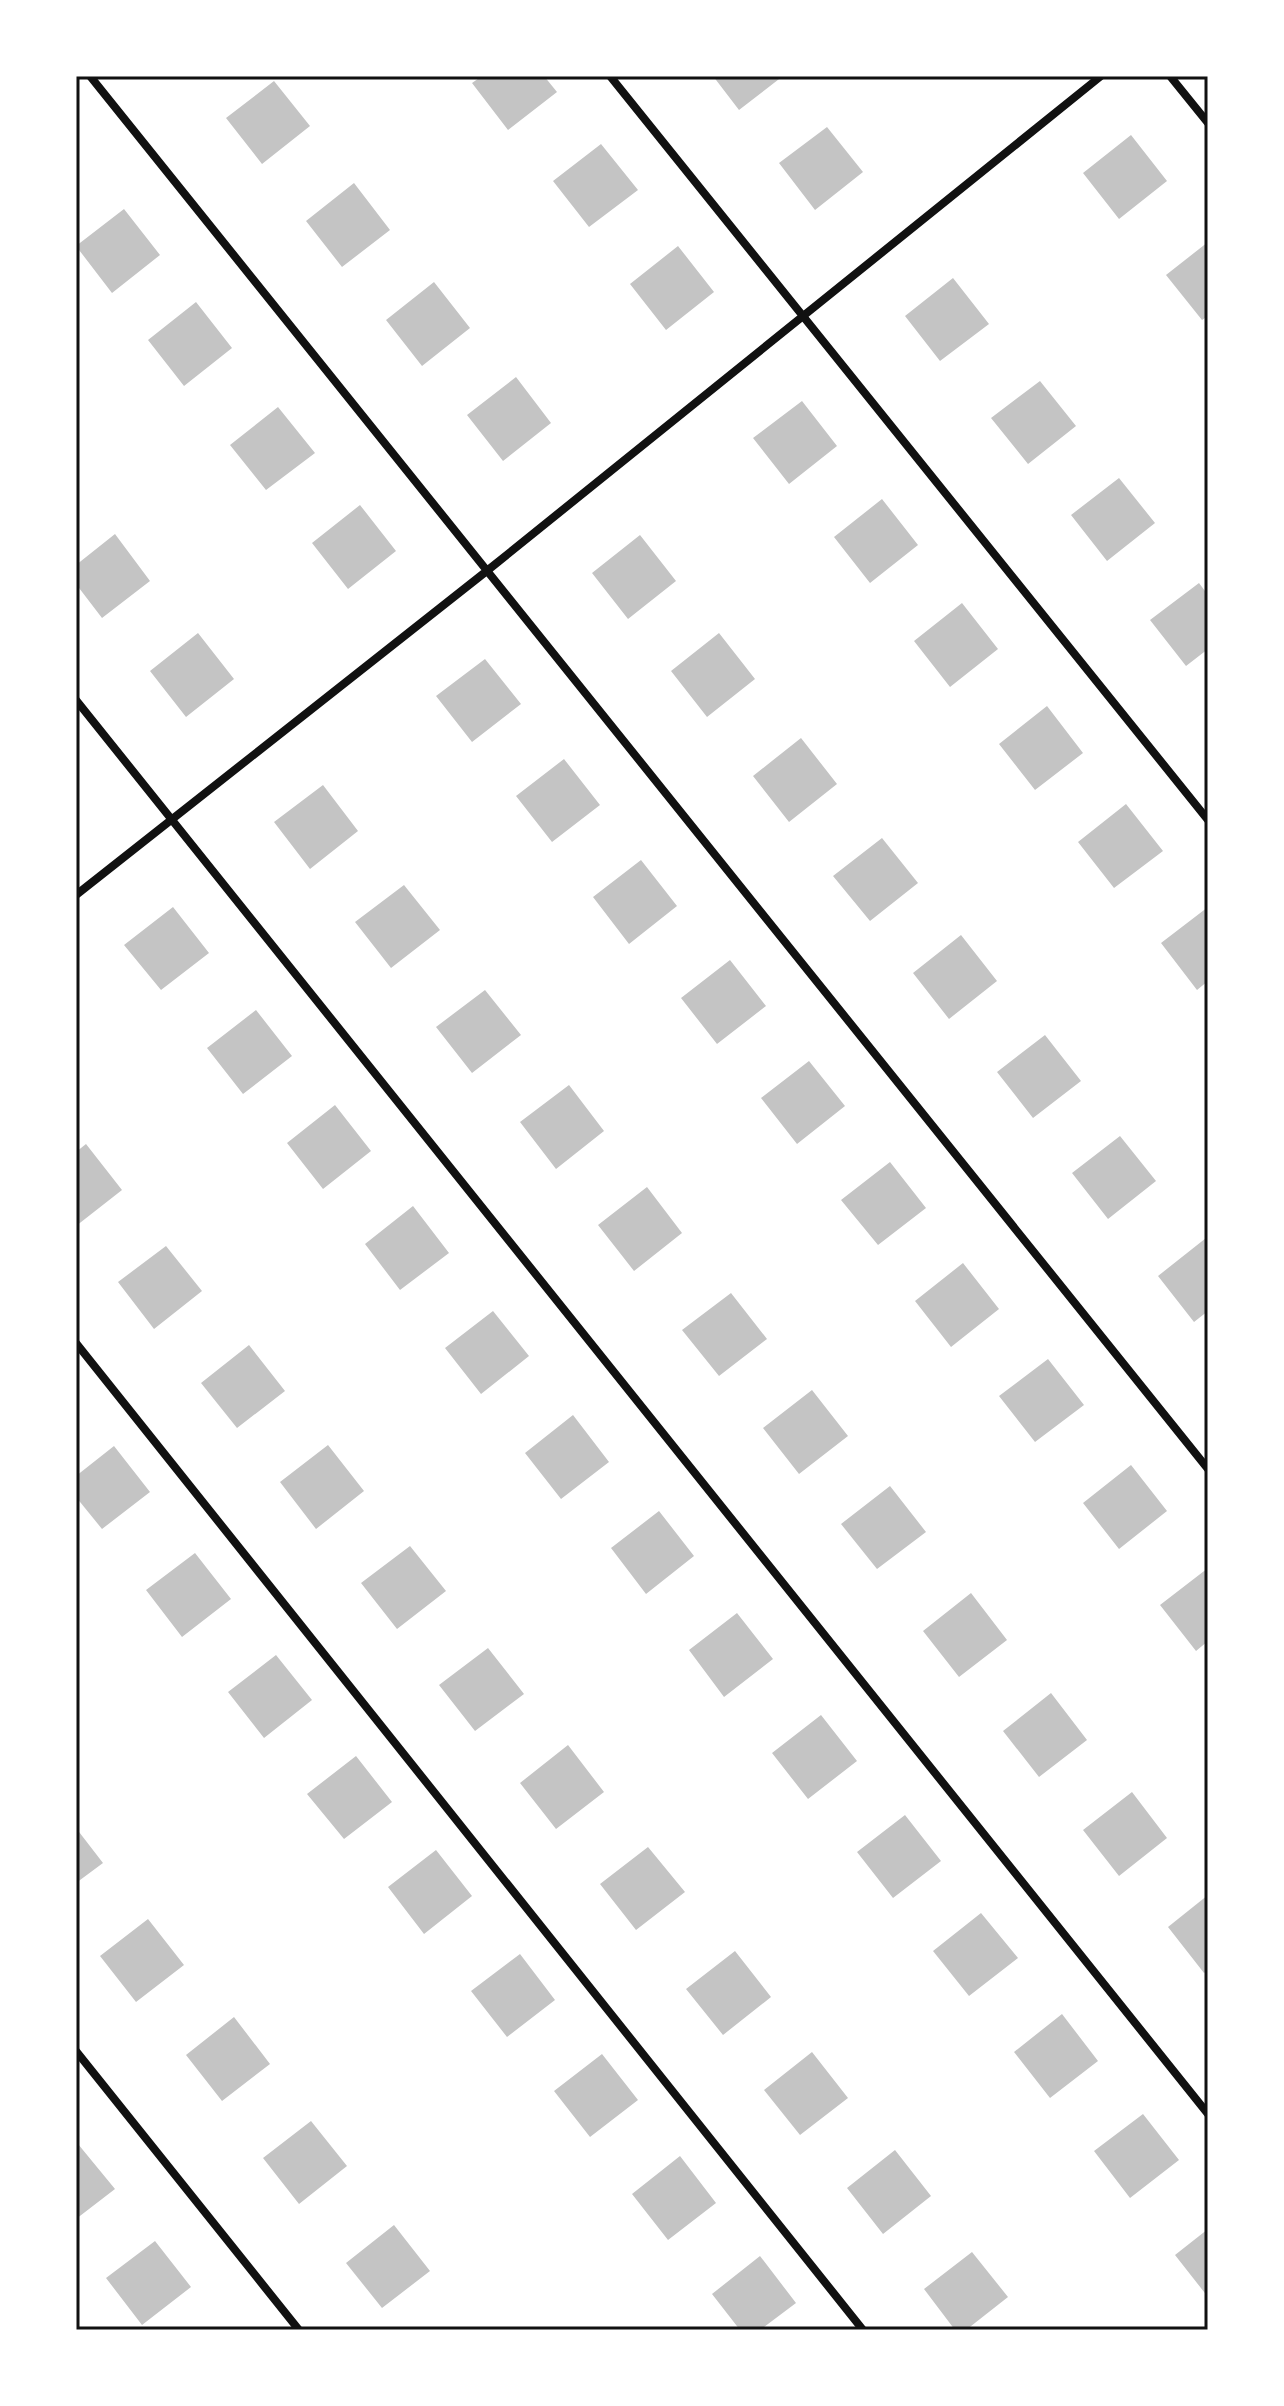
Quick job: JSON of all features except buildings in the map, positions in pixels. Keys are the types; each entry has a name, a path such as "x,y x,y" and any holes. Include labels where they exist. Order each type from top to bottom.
{"street":[{"path":"90,76 1208,1469"},
{"path":"610,76 1208,820"},
{"path":"76,895 488,570 1101,76"},
{"path":"1170,76 1208,123"},
{"path":"76,700 174,818 1208,2114"},
{"path":"76,1343 863,2330"},
{"path":"76,2051 299,2330"}]}
